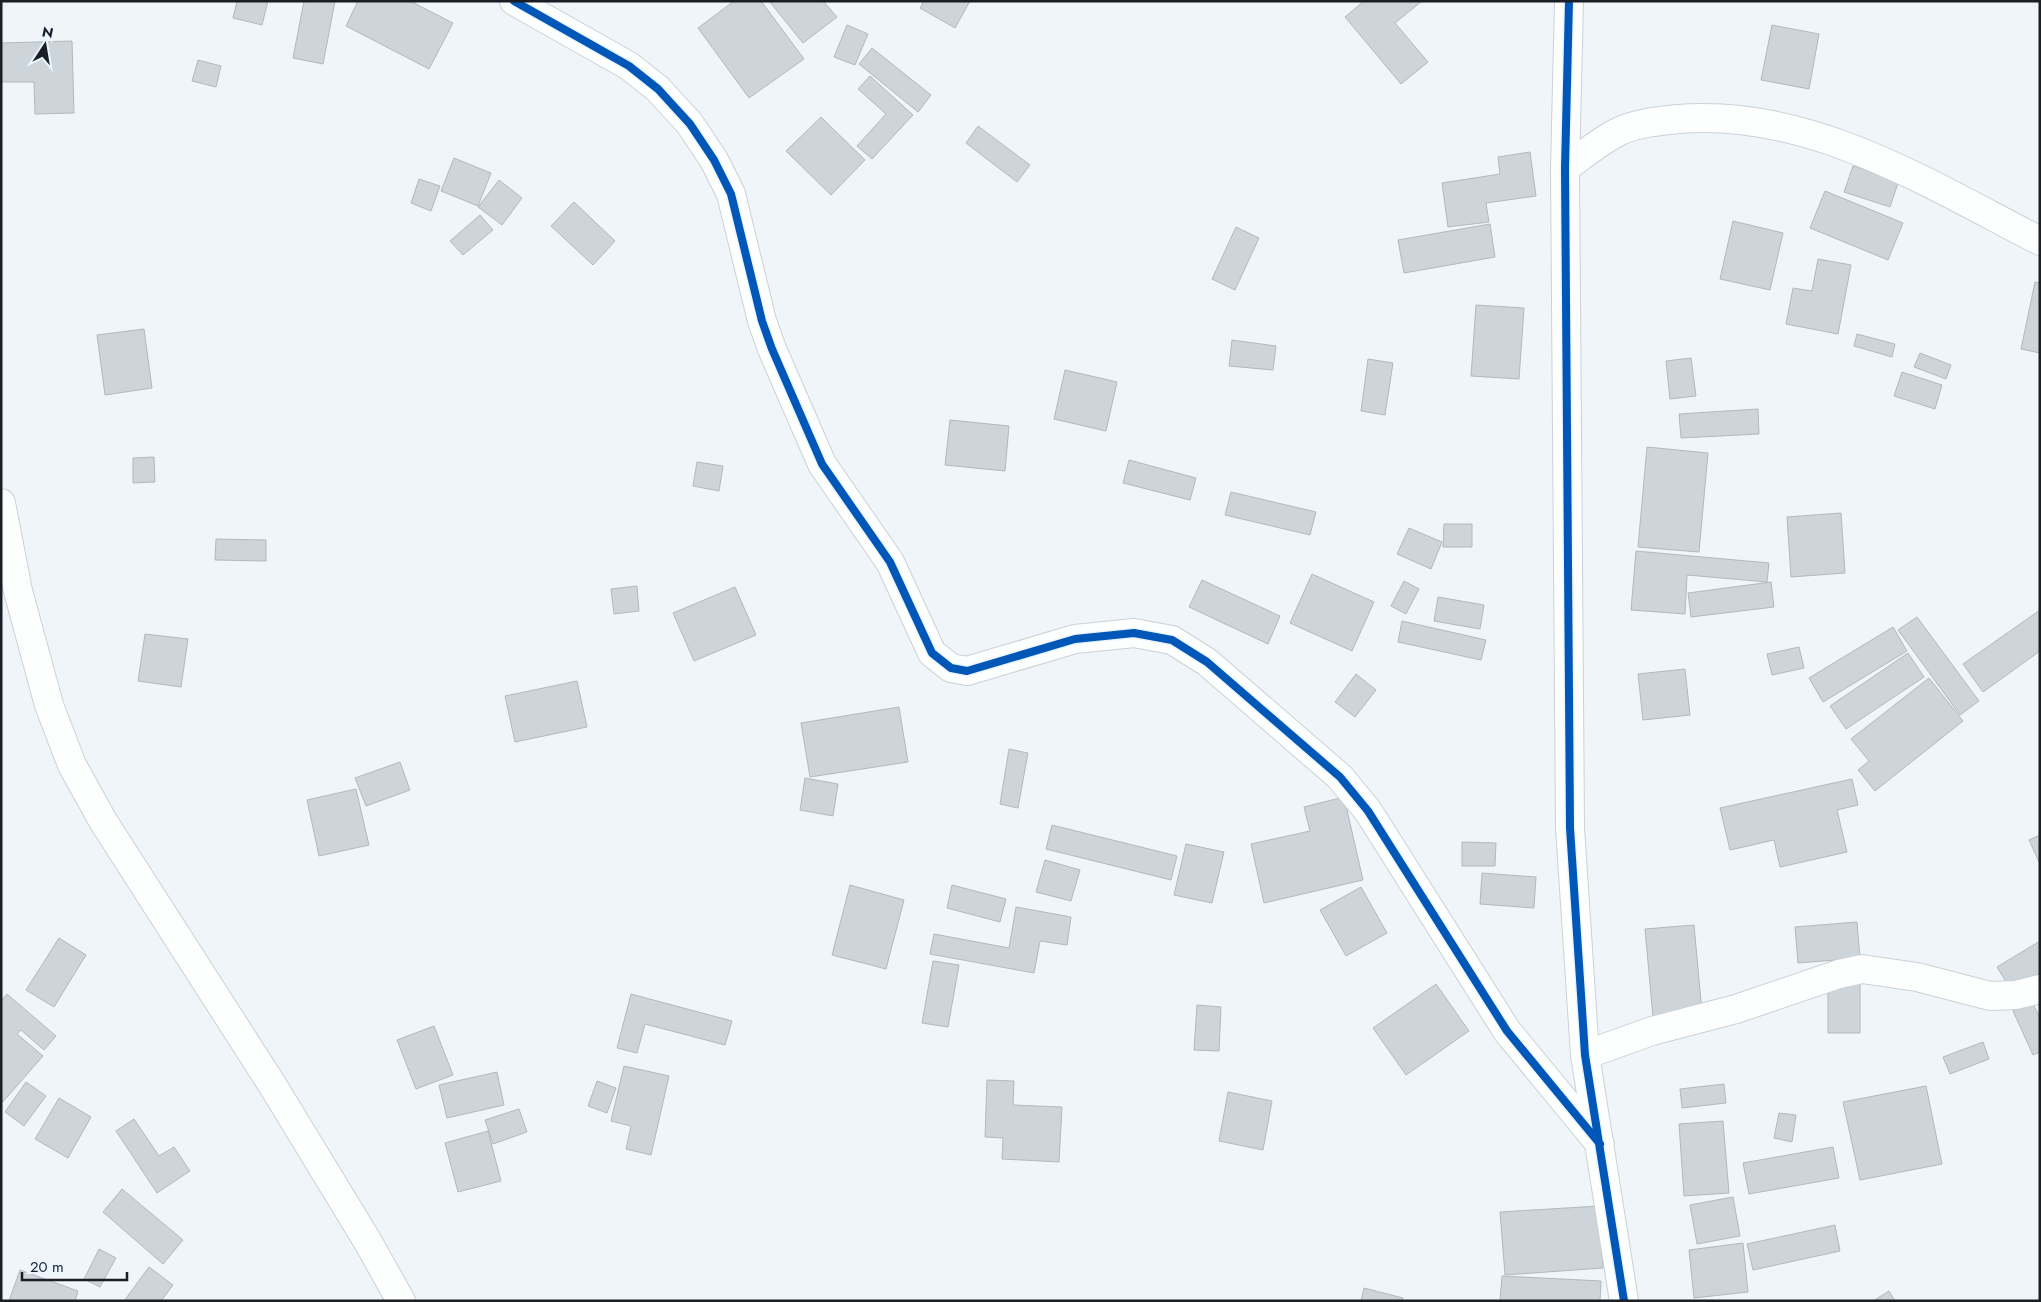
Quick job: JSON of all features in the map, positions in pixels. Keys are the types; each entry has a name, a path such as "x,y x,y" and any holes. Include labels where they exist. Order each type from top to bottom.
{"street":[{"path":"514,1 629,66 658,89 690,124 714,160 731,194 762,321 787,388 822,464 890,562 932,653 951,668 967,671 1075,639 1134,634 1172,640 1208,662 1340,777 1368,811 1507,1031 1600,1144"},
{"path":"1566,4 1565,168 1570,828 1585,1055 1624,1301"},
{"path":"1565,168 1620,131 1660,121 1723,117 1745,119 1790,128 1854,148 2040,241"},
{"path":"1,503 18,591 44,686 61,739 72,765 103,821 273,1086 368,1242 401,1301"},
{"path":"1585,1055 1652,1031 1736,1009 1838,974 1862,968 1909,976 1990,996 2016,995 2040,989"}],"building":[{"path":"237,1 268,1 262,25 233,18"},
{"path":"304,1 335,1 323,64 293,58"},
{"path":"358,1 410,1 453,23 429,69 346,26"},
{"path":"734,1 761,1 804,59 749,98 698,28"},
{"path":"769,1 823,1 837,17 803,43"},
{"path":"924,1 970,1 955,28 920,8"},
{"path":"1364,1 1422,1 1395,23 1428,62 1401,84 1345,17"},
{"path":"847,25 868,34 855,65 834,57"},
{"path":"1772,25 1819,34 1809,89 1761,80"},
{"path":"72,41 74,113 35,114 34,82 1,82 1,43"},
{"path":"872,48 931,95 918,112 859,64"},
{"path":"198,60 221,66 216,87 192,81"},
{"path":"870,76 913,115 872,159 857,146 886,114 858,89"},
{"path":"821,117 865,160 831,195 786,151"},
{"path":"978,126 1030,165 1017,182 966,143"},
{"path":"1530,152 1536,196 1486,203 1489,222 1448,227 1442,183 1500,174 1498,157"},
{"path":"454,158 491,173 478,206 441,191"},
{"path":"1853,166 1899,180 1890,207 1844,192"},
{"path":"419,179 440,186 431,211 411,203"},
{"path":"499,180 522,198 502,225 478,207"},
{"path":"1825,191 1903,223 1888,260 1810,228"},
{"path":"574,202 615,241 593,265 551,226"},
{"path":"480,215 493,230 463,255 450,241"},
{"path":"1733,221 1783,233 1770,290 1720,279"},
{"path":"1490,224 1495,257 1404,273 1398,240"},
{"path":"1236,227 1259,238 1235,290 1212,279"},
{"path":"1818,259 1851,265 1838,334 1786,324 1793,288 1812,291"},
{"path":"2035,282 2040,283 2040,353 2021,349"},
{"path":"1476,305 1524,308 1519,379 1471,376"},
{"path":"144,329 152,388 105,395 97,335"},
{"path":"1857,334 1895,344 1892,357 1854,346"},
{"path":"1232,340 1276,346 1273,370 1229,366"},
{"path":"1920,353 1951,365 1946,379 1914,367"},
{"path":"1691,358 1696,396 1670,399 1666,361"},
{"path":"1368,359 1393,363 1385,415 1361,411"},
{"path":"1065,370 1117,382 1106,431 1054,419"},
{"path":"1902,372 1942,385 1935,409 1894,396"},
{"path":"1758,409 1759,434 1681,438 1679,414"},
{"path":"950,420 1009,426 1005,471 945,465"},
{"path":"1647,447 1708,453 1699,552 1638,547"},
{"path":"154,457 155,482 133,483 133,458"},
{"path":"1129,460 1196,478 1190,500 1123,483"},
{"path":"697,462 723,466 719,491 693,486"},
{"path":"1231,492 1316,512 1310,535 1225,515"},
{"path":"1841,513 1845,573 1791,577 1787,517"},
{"path":"1444,524 1472,524 1472,547 1443,547"},
{"path":"1409,528 1442,542 1431,569 1397,554"},
{"path":"216,539 266,540 266,561 215,560"},
{"path":"1636,551 1769,563 1767,582 1687,575 1685,614 1631,610"},
{"path":"1312,574 1374,602 1352,651 1290,623"},
{"path":"1202,580 1280,616 1268,644 1189,607"},
{"path":"1404,581 1419,589 1406,614 1391,606"},
{"path":"1771,582 1774,607 1691,617 1688,593"},
{"path":"637,586 639,611 614,614 611,589"},
{"path":"735,587 756,635 694,661 673,613"},
{"path":"1438,597 1484,605 1480,629 1434,621"},
{"path":"2040,610 2040,651 1983,692 1963,664"},
{"path":"1917,617 1979,701 1960,715 1898,630"},
{"path":"1402,621 1486,640 1481,660 1398,642"},
{"path":"1893,627 1907,651 1823,702 1809,678"},
{"path":"145,634 188,639 181,687 138,681"},
{"path":"1799,647 1804,668 1772,675 1767,654"},
{"path":"1908,653 1924,677 1846,729 1830,706"},
{"path":"1685,669 1690,715 1643,720 1638,674"},
{"path":"1356,674 1376,690 1355,717 1335,702"},
{"path":"1929,678 1963,721 1875,791 1858,770 1869,761 1851,739"},
{"path":"577,681 587,727 515,742 505,696"},
{"path":"899,707 908,762 810,777 801,723"},
{"path":"1009,749 1028,753 1018,808 1000,804"},
{"path":"400,762 410,790 366,806 355,778"},
{"path":"805,778 838,784 833,816 800,810"},
{"path":"1852,779 1858,805 1837,810 1847,852 1780,867 1774,840 1730,850 1720,808"},
{"path":"356,789 369,845 319,856 307,800"},
{"path":"1344,797 1363,880 1264,903 1251,844 1310,831 1304,807"},
{"path":"1052,825 1177,856 1171,880 1046,849"},
{"path":"2040,835 2040,864 2029,840"},
{"path":"1462,842 1496,843 1495,866 1462,866"},
{"path":"1186,844 1224,852 1212,903 1174,895"},
{"path":"1045,860 1080,870 1071,901 1036,892"},
{"path":"1482,873 1536,877 1534,908 1480,904"},
{"path":"850,885 904,900 886,969 832,955"},
{"path":"952,885 1006,899 1000,922 947,908"},
{"path":"1361,887 1387,933 1346,956 1320,910"},
{"path":"1016,907 1071,917 1067,945 1040,941 1034,973 930,954 934,934 1009,948"},
{"path":"1857,922 1860,958 1798,963 1795,927"},
{"path":"1694,925 1702,1012 1653,1017 1645,929"},
{"path":"59,938 86,955 54,1007 26,990"},
{"path":"2040,941 2040,973 2011,990 1997,967"},
{"path":"933,961 959,965 948,1027 922,1023"},
{"path":"1828,982 1860,982 1860,1033 1828,1033"},
{"path":"1436,984 1469,1031 1406,1075 1373,1028"},
{"path":"7,994 56,1036 44,1050 21,1030 17,1034 43,1056 1,1104 1,1001"},
{"path":"631,994 732,1021 725,1045 645,1024 637,1053 617,1048"},
{"path":"2032,1002 2040,1018 2040,1052 2033,1055 2013,1011"},
{"path":"1197,1005 1221,1007 1219,1051 1194,1050"},
{"path":"434,1026 453,1075 416,1089 397,1040"},
{"path":"1983,1042 1989,1059 1950,1074 1943,1057"},
{"path":"624,1066 669,1076 651,1155 626,1149 631,1126 611,1121"},
{"path":"497,1072 504,1105 447,1118 439,1085"},
{"path":"987,1080 1014,1081 1013,1105 1062,1107 1059,1162 1002,1159 1003,1138 985,1137"},
{"path":"597,1081 616,1088 607,1113 588,1106"},
{"path":"26,1082 46,1096 24,1126 5,1112"},
{"path":"1724,1084 1726,1103 1682,1108 1680,1089"},
{"path":"1926,1086 1942,1164 1860,1180 1843,1102"},
{"path":"1228,1092 1272,1101 1263,1150 1219,1141"},
{"path":"59,1098 91,1117 68,1158 35,1139"},
{"path":"519,1109 527,1132 493,1144 485,1120"},
{"path":"1779,1113 1796,1115 1792,1142 1774,1138"},
{"path":"134,1119 159,1156 174,1147 190,1171 157,1193 116,1131"},
{"path":"1723,1121 1729,1193 1684,1196 1679,1124"},
{"path":"488,1131 501,1181 458,1192 445,1143"},
{"path":"1833,1147 1839,1178 1749,1194 1743,1163"},
{"path":"122,1189 183,1240 163,1264 103,1212"},
{"path":"1733,1197 1740,1236 1697,1244 1690,1205"},
{"path":"1599,1206 1603,1268 1505,1275 1500,1212"},
{"path":"1835,1225 1840,1251 1753,1270 1747,1244"},
{"path":"1743,1243 1748,1292 1694,1298 1689,1250"},
{"path":"99,1249 116,1258 100,1287 84,1279"},
{"path":"149,1267 173,1285 161,1301 124,1301"},
{"path":"20,1270 78,1291 75,1301 9,1301"},
{"path":"1502,1276 1601,1281 1600,1301 1500,1301"},
{"path":"1364,1288 1403,1298 1402,1301 1361,1301"},
{"path":"1889,1291 1895,1301 1873,1301"}],"cycle path":[{"path":"514,1 629,66 658,89 690,124 714,160 731,194 762,321 772,349 822,464 890,562 932,653 951,668 967,671 1075,639 1134,633 1172,640 1207,662 1340,777 1368,811 1507,1031 1600,1144"},
{"path":"1569,1 1565,168 1570,828 1585,1055 1624,1301"}]}
